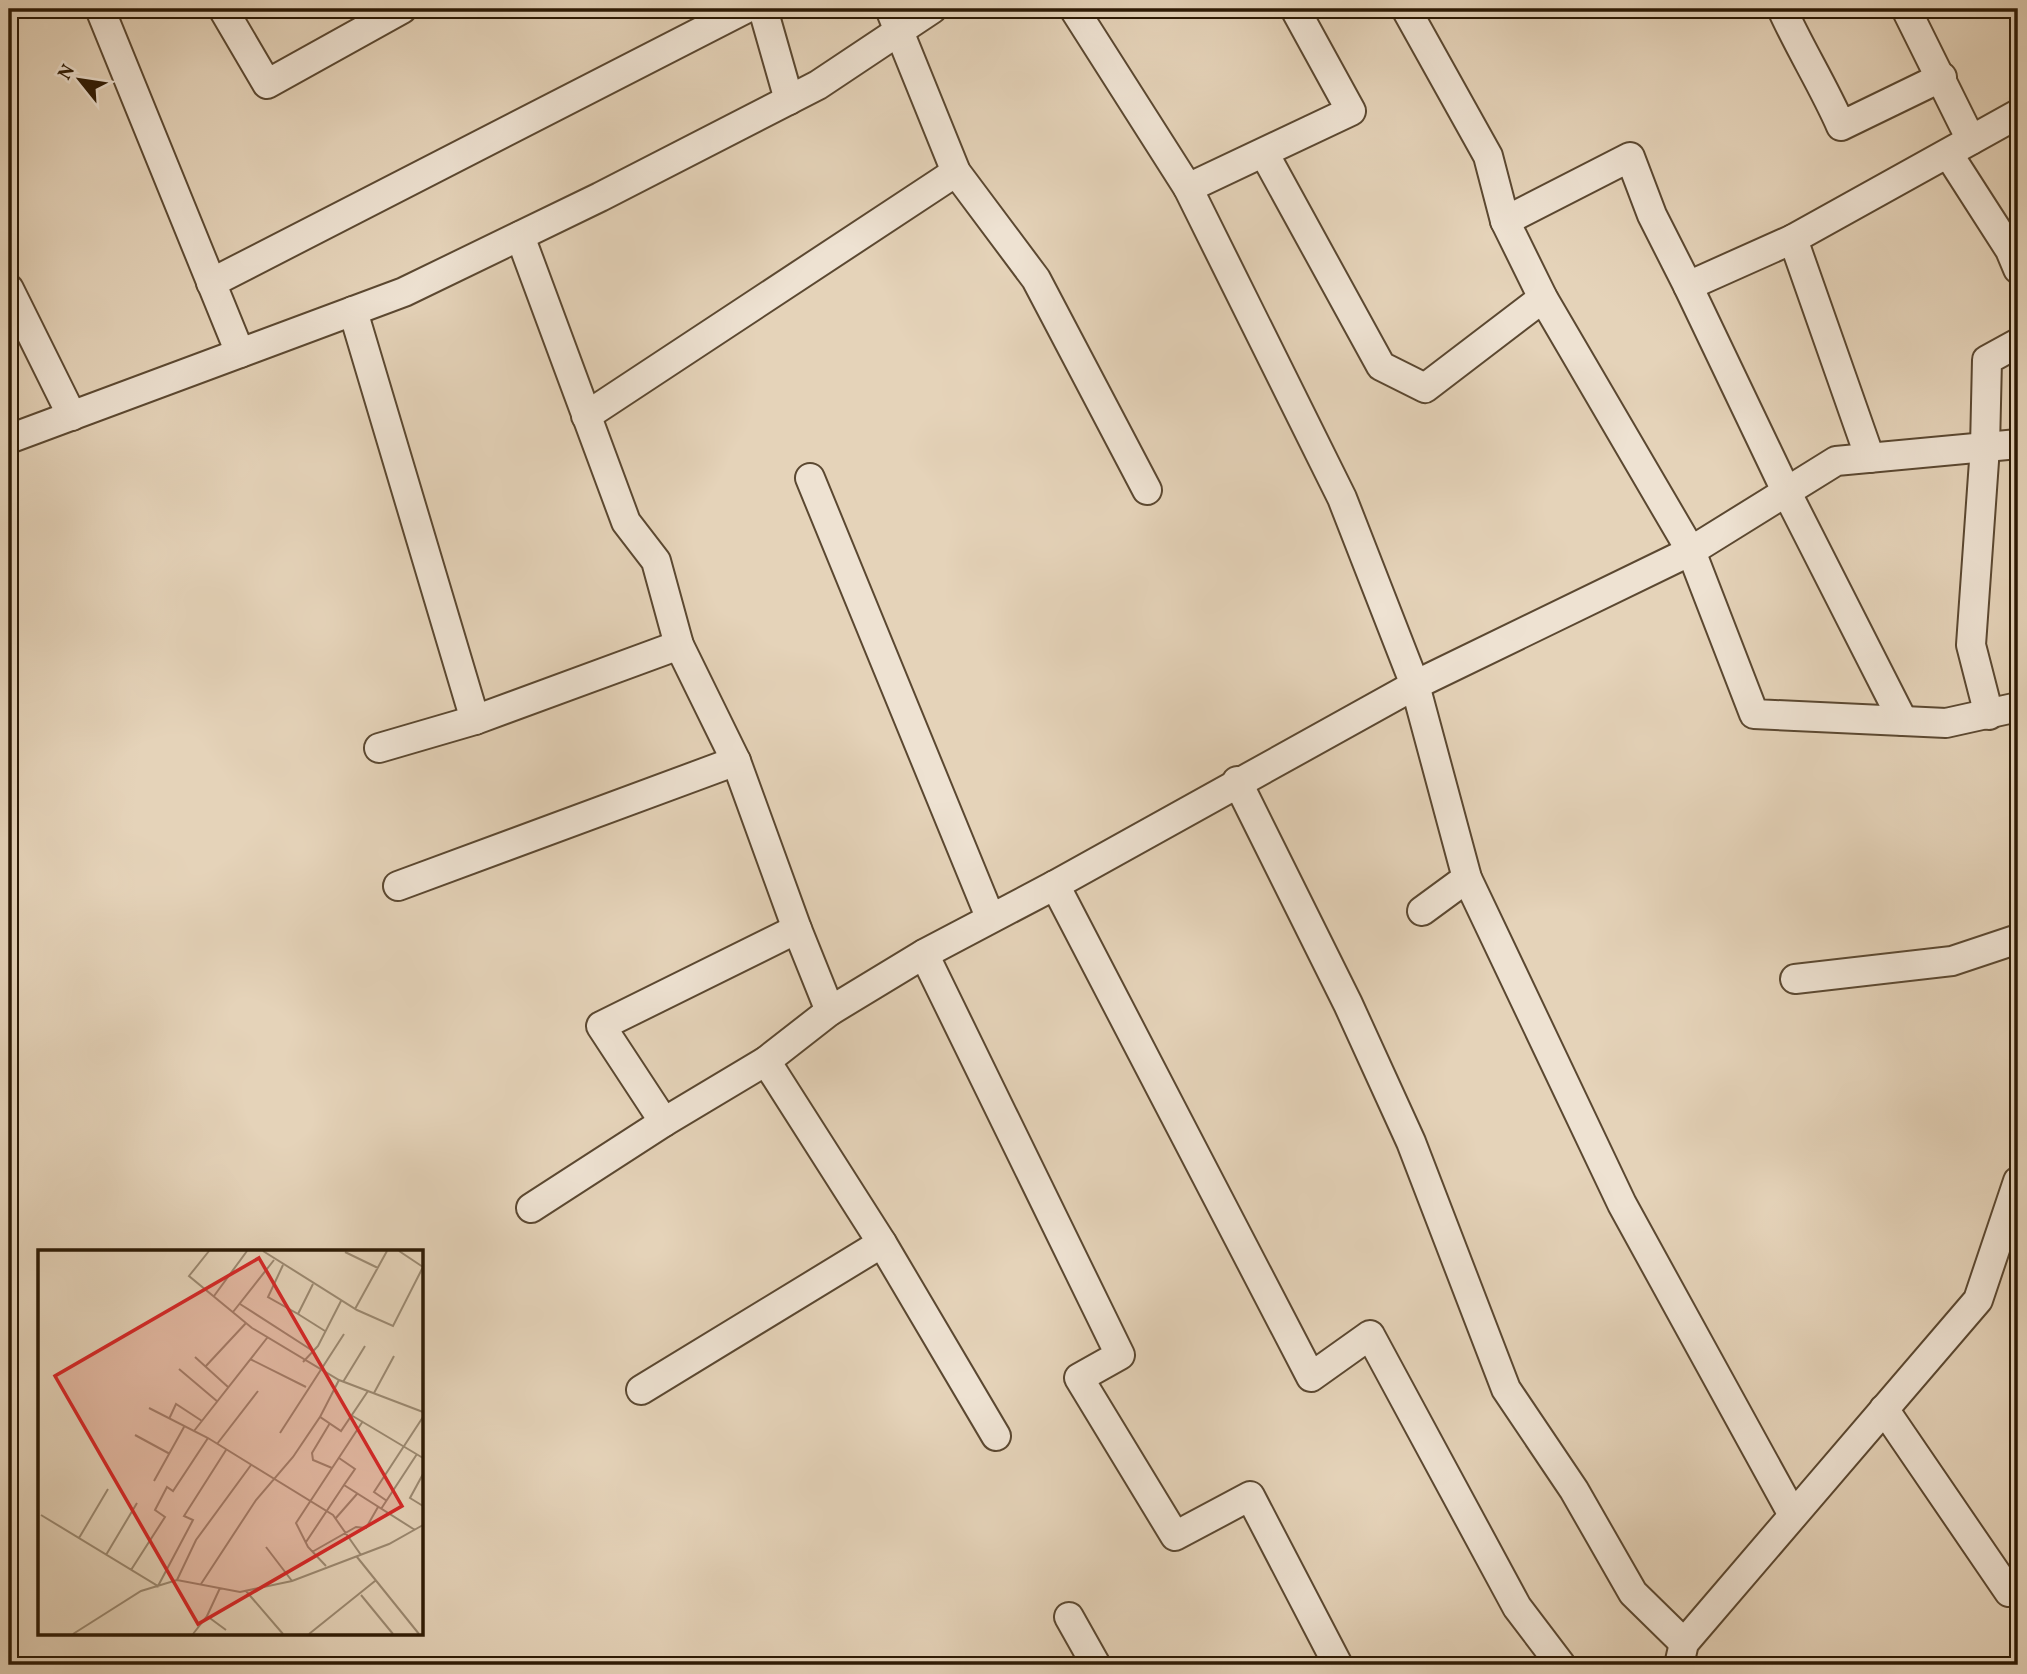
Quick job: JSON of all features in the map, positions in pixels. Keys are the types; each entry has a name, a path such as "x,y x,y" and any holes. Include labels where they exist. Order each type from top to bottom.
{"street":[{"path":"100,9 240,353"},
{"path":"223,9 267,84 402,9"},
{"path":"211,283 745,9"},
{"path":"763,9 789,100"},
{"path":"9,439 404,292 818,85 895,19 932,9"},
{"path":"1074,9 1188,188 1342,498 1415,685 1467,878 1622,1204 1793,1516"},
{"path":"1188,188 1351,111 1295,9"},
{"path":"1406,9 1488,156 1505,221 1543,298 1691,551 1754,713 1946,723 2018,707"},
{"path":"1782,9 1799,46 1822,82 1841,126 1942,76"},
{"path":"1906,9 1942,76 1960,147 2018,269"},
{"path":"895,19 956,172 1036,278 1147,490"},
{"path":"1688,286 1793,239 2018,114"},
{"path":"1264,153 1381,366 1425,388 1543,298"},
{"path":"1505,221 1630,157 1653,215 1787,493 1903,721"},
{"path":"586,416 956,172"},
{"path":"520,236 626,522 656,561 679,645 736,761 830,1011"},
{"path":"1793,239 1870,458"},
{"path":"9,289 72,416"},
{"path":"353,311 475,720"},
{"path":"1989,715 1971,645 1985,447 1987,360 2018,343"},
{"path":"531,1209 664,1122 766,1061 830,1011 924,954 1055,885 1237,781 1415,685 1691,551 1836,461 2018,444"},
{"path":"810,478 990,917"},
{"path":"379,748 475,720 679,645"},
{"path":"398,886 736,761"},
{"path":"1237,781 1348,1004 1411,1142 1506,1389 1574,1490 1633,1593 1682,1654 1793,1516 1978,1300 2018,1181"},
{"path":"1422,911 1467,878"},
{"path":"1055,885 1311,1377 1370,1335 1517,1607 1561,1665"},
{"path":"664,1122 601,1026 797,929"},
{"path":"1796,979 1952,961 2018,939"},
{"path":"924,954 1120,1355 1079,1378 1175,1536 1250,1496 1339,1665"},
{"path":"766,1061 882,1243 996,1436"},
{"path":"641,1390 882,1243"},
{"path":"1991,1262 2018,1256"},
{"path":"1884,1409 2015,1598"},
{"path":"1069,1617 1096,1665"}]}
